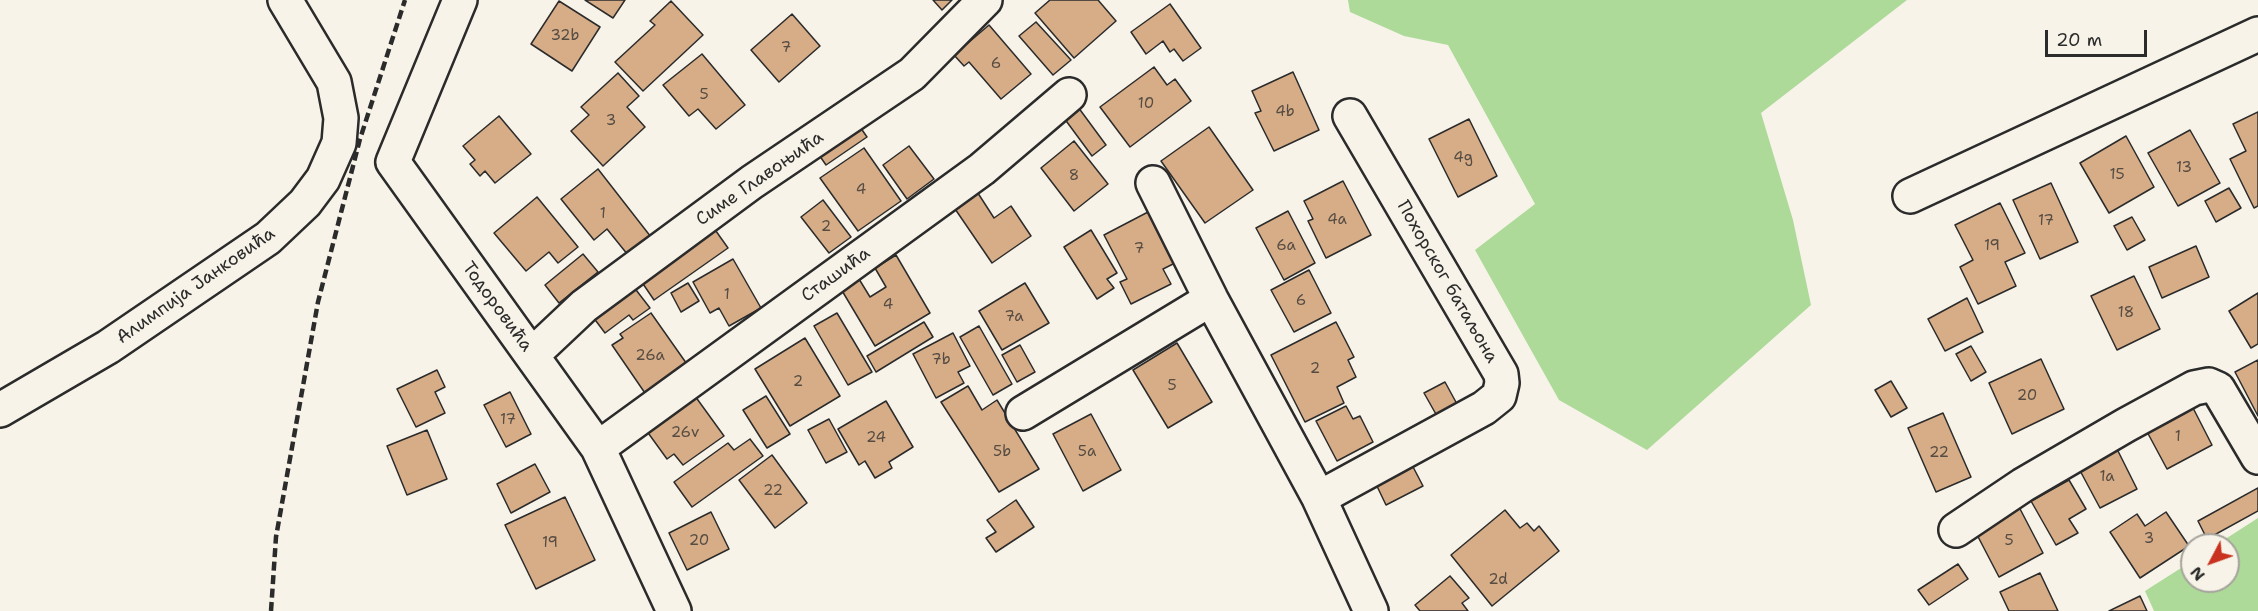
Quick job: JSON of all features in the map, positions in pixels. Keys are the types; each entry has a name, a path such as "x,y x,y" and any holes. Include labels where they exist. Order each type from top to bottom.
{"street":[{"name":"Алимпија Јанковића","path":"0,410 118,341 268,238 305,203 323,179 339,143 341,118 334,82 285,0"},
{"name":"Тодоровића","path":"460,0 393,162 598,448 674,611"},
{"name":"Симе Главоњића","path":"532,355 584,306 752,182 912,74 985,0"},
{"path":"1910,196 2258,34"},
{"name":"Сташића","path":"598,448 982,169 1069,95"},
{"name":"Похорског батаљона","path":"1319,498 1484,408 1499,396 1502,383 1501,374 1350,116"},
{"path":"1153,183 1211,299 1319,498 1371,611"},
{"path":"1023,413 1211,299"},
{"path":"1956,530 2034,479 2126,426 2209,385 2217,389 2258,457"}],"green space":[{"path":"1348,0 1907,0 1761,113 1793,220 1811,305 1647,450 1559,400 1475,250 1535,204 1448,45 1404,36 1350,12"},
{"path":"2258,518 2258,611 2154,611 2145,591 2180,569 2180,593 2240,593 2240,533 2235,533"}],"building":[{"path":"585,0 625,0 613,18"},
{"path":"933,0 952,0 942,10"},
{"path":"1050,0 1098,0 1116,21 1074,58 1035,13"},
{"path":"559,1 600,27 572,71 531,44"},
{"path":"671,1 703,35 643,91 615,62 655,25 650,21"},
{"path":"1170,4 1201,48 1183,61 1174,49 1170,52 1163,41 1146,54 1131,32"},
{"path":"792,14 820,46 779,82 751,50"},
{"path":"1036,22 1071,60 1053,75 1019,36"},
{"path":"989,25 1031,74 1001,99 969,62 964,66 954,55"},
{"path":"702,54 745,105 716,129 698,109 689,116 663,85"},
{"path":"1154,67 1167,85 1175,79 1191,101 1130,147 1100,107"},
{"path":"1293,72 1319,130 1274,151 1255,113 1261,111 1252,91"},
{"path":"618,73 639,96 627,107 645,127 603,166 571,131 589,115 581,107"},
{"path":"1078,107 1106,145 1092,156 1064,118"},
{"path":"2258,112 2258,206 2254,208 2230,159 2246,151 2233,124"},
{"path":"499,116 531,154 495,183 485,171 480,176 470,164 475,160 463,146"},
{"path":"1469,119 1497,176 1458,197 1429,139"},
{"path":"858,124 867,137 826,165 817,152"},
{"path":"1209,127 1253,190 1205,223 1161,161"},
{"path":"2190,130 2220,183 2178,206 2148,153"},
{"path":"2126,136 2154,187 2109,213 2080,163"},
{"path":"1074,141 1108,184 1074,211 1041,168"},
{"path":"909,146 934,179 907,199 883,165"},
{"path":"864,148 901,201 858,231 820,178"},
{"path":"598,169 651,237 628,255 607,229 594,240 561,199"},
{"path":"1343,181 1371,235 1326,258 1308,221 1313,219 1304,201"},
{"path":"2051,183 2078,242 2040,259 2013,200"},
{"path":"974,187 994,218 1011,206 1031,236 992,263 951,203"},
{"path":"2229,188 2241,208 2216,222 2205,201"},
{"path":"537,197 578,247 558,263 549,252 526,271 494,233"},
{"path":"823,200 851,237 829,253 801,217"},
{"path":"2000,203 2025,253 2005,262 2016,286 1978,304 1960,267 1973,260 1955,225"},
{"path":"1288,211 1315,263 1284,280 1256,228"},
{"path":"1148,212 1175,263 1163,269 1171,284 1131,304 1120,282 1127,279 1104,235"},
{"path":"2132,217 2145,240 2127,250 2114,226"},
{"path":"711,224 728,248 654,300 637,275"},
{"path":"1091,230 1117,273 1107,279 1114,288 1097,299 1064,247"},
{"path":"2196,246 2209,277 2162,298 2149,267"},
{"path":"583,254 598,272 559,303 545,285"},
{"path":"896,255 930,313 875,346 841,289 859,279 870,297 886,287 875,268"},
{"path":"733,259 761,308 729,326 719,308 710,313 693,282"},
{"path":"1309,270 1331,313 1294,332 1271,290"},
{"path":"2134,276 2160,329 2117,350 2091,296"},
{"path":"688,283 699,301 681,312 671,293"},
{"path":"1025,283 1049,323 1002,350 979,311"},
{"path":"633,286 650,308 633,320 629,315 605,333 593,317"},
{"path":"2258,293 2258,344 2251,348 2229,311"},
{"path":"1967,298 1983,332 1945,351 1928,319"},
{"path":"651,313 689,367 647,396 612,345 623,338 620,334"},
{"path":"837,313 872,372 848,385 814,326"},
{"path":"924,322 933,337 876,372 867,356"},
{"path":"1336,322 1354,357 1348,360 1356,377 1337,387 1344,403 1305,422 1271,355"},
{"path":"979,326 1012,384 993,395 960,337"},
{"path":"953,333 970,366 958,372 964,383 936,398 913,354"},
{"path":"805,338 840,396 790,426 755,369"},
{"path":"1177,343 1212,402 1168,428 1133,370"},
{"path":"1020,345 1035,372 1017,382 1002,355"},
{"path":"1971,346 1986,372 1971,381 1956,354"},
{"path":"2041,359 2064,409 2012,434 1989,383"},
{"path":"2258,360 2258,416 2235,372"},
{"path":"437,370 445,387 435,392 445,413 416,427 397,389"},
{"path":"1891,381 1907,408 1891,417 1875,390"},
{"path":"1445,382 1457,404 1437,416 1424,393"},
{"path":"968,386 982,410 997,400 1039,469 999,492 941,402"},
{"path":"510,392 531,434 506,447 484,405"},
{"path":"695,396 724,436 683,465 674,454 667,459 646,430"},
{"path":"766,396 790,434 767,448 743,410"},
{"path":"886,401 913,447 889,462 892,468 875,478 865,461 859,465 838,429"},
{"path":"2191,404 2212,445 2167,469 2145,428"},
{"path":"1346,406 1353,419 1360,416 1373,442 1337,461 1316,421"},
{"path":"1943,413 1971,477 1936,492 1908,428"},
{"path":"1091,414 1121,470 1083,491 1053,434"},
{"path":"829,419 847,452 826,463 808,430"},
{"path":"427,430 447,479 407,495 387,446"},
{"path":"750,439 763,456 692,507 674,482 728,443 734,450"},
{"path":"2115,445 2137,489 2100,508 2077,465"},
{"path":"772,455 807,503 775,528 739,480"},
{"path":"1411,463 1423,486 1386,505 1375,482"},
{"path":"535,464 550,492 511,513 497,484"},
{"path":"2069,480 2086,509 2069,519 2078,533 2056,545 2031,501"},
{"path":"2258,488 2258,511 2218,533 2204,533 2198,521"},
{"path":"565,497 595,560 536,589 505,525"},
{"path":"1016,500 1034,527 996,552 986,538 996,532 987,520"},
{"path":"2018,505 2043,553 1999,577 1974,529"},
{"path":"1505,510 1520,528 1527,523 1534,531 1539,526 1559,551 1492,606 1451,555"},
{"path":"711,512 729,549 687,570 669,533"},
{"path":"2166,512 2180,533 2180,552 2140,578 2110,532 2137,514 2145,526"},
{"path":"1958,564 1968,579 1929,605 1918,590"},
{"path":"2040,573 2058,611 2009,611 2000,592"},
{"path":"1450,576 1469,598 1462,603 1468,611 1420,611 1415,605"},
{"path":"2140,596 2147,611 2109,611"}],"railway":[{"path":"271,611 276,537 318,302 360,139 405,0"}]}
